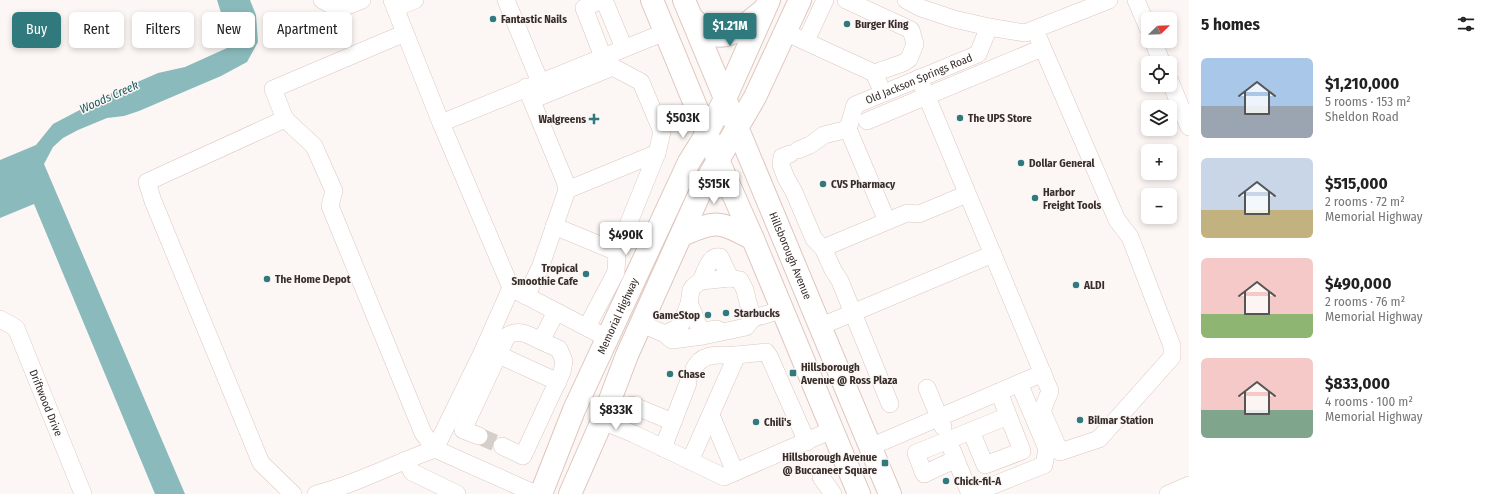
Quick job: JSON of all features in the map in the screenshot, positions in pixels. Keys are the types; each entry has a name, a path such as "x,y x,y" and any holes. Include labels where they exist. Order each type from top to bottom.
{"main road":[{"path":"652,0 859,494"},
{"path":"570,494 602,421 627,355 703,186 755,97 800,0"},
{"path":"688,9 706,31 714,35 724,36 740,29 767,4"},
{"name":"Memorial Highway","path":"541,494 574,410 689,162 707,133 725,99 767,4"},
{"name":"Hillsborough Avenue","path":"688,9 819,327 890,494"},
{"path":"682,235 703,226 718,223 730,227 753,239"},
{"path":"844,459 870,447"}],"street":[{"path":"322,0 339,9 362,0"},
{"path":"415,0 393,4 511,288 608,338"},
{"path":"506,0 533,90 567,190 540,268 526,296"},
{"path":"588,327 616,272 617,252 657,153 662,132 641,82 608,62 584,8 601,0"},
{"path":"604,0 624,48"},
{"path":"806,41 825,0"},
{"path":"846,0 911,30 915,44 909,59 903,63 874,73"},
{"path":"906,0 921,8 954,19 1025,33 1109,0"},
{"path":"1136,0 1141,12"},
{"name":"Old Jackson Springs Road","path":"848,129 855,105 978,54 989,27"},
{"path":"919,78 1050,391 1042,411 1060,452 1099,439 1172,357 1172,346 1130,237 1117,220 1035,30"},
{"path":"441,122 608,62 624,48 665,32"},
{"path":"785,32 874,73 884,93"},
{"path":"405,33 273,89 285,119 314,146 326,172 334,191 330,206 423,433 435,449 536,494"},
{"path":"868,121 1042,48"},
{"path":"1175,92 1189,127"},
{"path":"285,119 147,182 153,201 261,463 293,494"},
{"path":"887,222 848,129 824,135 810,145 782,157 781,165 786,178 794,192 814,239 823,248 840,281 890,404"},
{"path":"567,190 657,153"},
{"path":"823,248 906,214 920,214 967,194"},
{"path":"554,226 617,252"},
{"path":"819,327 993,254"},
{"path":"665,334 677,328 681,324 689,304 691,290 701,281 712,258 716,256 720,257 730,278"},
{"path":"701,281 736,278 743,284 749,323"},
{"path":"479,436 463,430 491,351 511,288"},
{"path":"689,304 694,311 697,326 702,331 749,323"},
{"path":"642,324 665,334 672,340 703,336 749,323 781,309"},
{"path":"541,341 556,312"},
{"name":"Driftwood Drive","path":"0,319 16,328 83,494"},
{"path":"316,494 338,492 406,460 435,449 491,351 507,336 512,333 522,332 559,349 564,361 558,382 523,456 502,446"},
{"path":"491,351 558,382"},
{"path":"663,448 691,376 698,362 702,358 708,356 766,352 807,442"},
{"path":"690,461 737,355"},
{"path":"870,447 1043,373"},
{"path":"927,388 971,494 1044,465 1047,448 1020,383"},
{"path":"971,431 985,465 1022,451 999,392"},
{"path":"632,405 673,422"},
{"path":"711,415 735,472"},
{"path":"956,459 924,474 916,453 1008,416"},
{"path":"602,421 634,434 724,477 832,430"},
{"path":"406,460 412,472 457,494"},
{"path":"821,477 833,494"},
{"path":"1168,494 1189,485"}],"water":[{"path":"217,0 250,0 255,12 221,12"},
{"path":"255,12 256,15 258,42 255,47"},
{"name":"Woods Creek","path":"227,48 255,48 247,62 221,76 139,111 124,116 107,118 63,138 53,147 44,164 185,494 155,494 34,204 0,218 0,160 36,145 53,124 112,93 158,73 185,67"}],"tunnel":[{"path":"479,436 502,446"}],"place":[{"name":"Fantastic Nails","path":"493,19"},
{"name":"Burger King","path":"847,24"},
{"name":"The UPS Store","path":"960,118"},
{"name":"Walgreens","path":"594,119"},
{"name":"Dollar General","path":"1021,163"},
{"name":"CVS Pharmacy","path":"823,184"},
{"name":"Harbor Freight Tools","path":"1035,198"},
{"name":"Tropical Smoothie Cafe","path":"586,274"},
{"name":"The Home Depot","path":"267,279"},
{"name":"ALDI","path":"1076,285"},
{"name":"Starbucks","path":"726,313"},
{"name":"GameStop","path":"708,315"},
{"name":"Hillsborough Avenue @ Ross Plaza","path":"793,373"},
{"name":"Chase","path":"670,374"},
{"name":"Bilmar Station","path":"1080,420"},
{"name":"Chili's","path":"756,422"},
{"name":"Hillsborough Avenue @ Buccaneer Square","path":"885,463"},
{"name":"Chick-fil-A","path":"946,481"}]}
